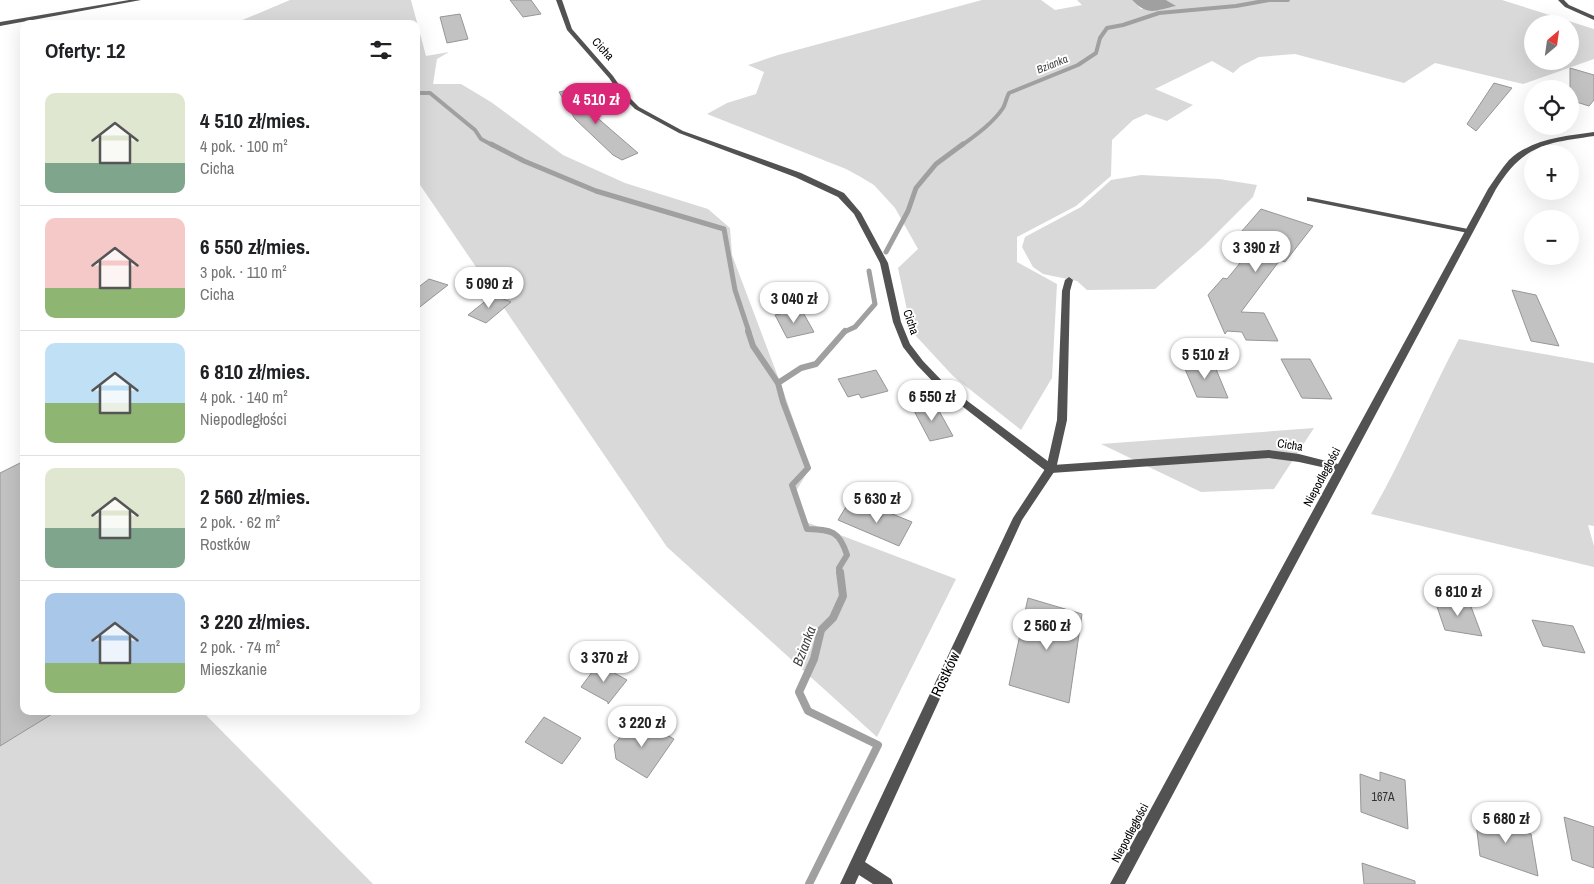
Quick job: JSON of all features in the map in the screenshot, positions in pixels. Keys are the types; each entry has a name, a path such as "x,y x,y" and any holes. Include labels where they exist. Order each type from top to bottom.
{"street":[{"path":"23,20 138,0"},
{"name":"Cicha","path":"560,0 568,28 611,77 622,93 637,108 681,132 798,175 841,195 857,213 884,263 896,322 906,345 915,357 943,387 1051,469 1269,454 1299,458 1341,468"},
{"path":"1561,0 1568,6 1594,18"},
{"path":"0,24 20,21"},
{"name":"Niepodległości","path":"1117,884 1492,189 1514,159 1539,146 1594,134"},
{"path":"1310,199 1468,231"},
{"path":"1051,469 1062,420 1066,291 1069,280"},
{"name":"Rostków","path":"847,884 1018,518 1051,469"},
{"path":"856,865 886,884"}],"shaded area":[{"path":"290,0 411,0 416,20 242,20"},
{"path":"982,0 1041,0 1055,10 1082,5 1077,0 1132,0 1141,9 1175,6 1166,0 1502,0 1550,15 1524,15 1524,70 1563,70 1534,80 1524,80 1523,84 1435,63 1404,83 1295,54 1259,57 1241,66 1233,73 1212,61 1155,89 1193,105 1167,121 1146,114 1133,120 1112,140 1111,176 1076,206 1017,237 1017,262 1057,284 1052,378 1021,430 953,376 916,336 907,310 898,268 918,249 895,208 874,185 846,169 707,114 727,103 756,94 764,72 748,65 778,55"},
{"path":"1132,0 1166,0 1176,6 1152,11 1143,9"},
{"path":"1579,24 1594,29 1594,59 1579,64"},
{"path":"420,34 426,56 449,52 437,59 433,84 461,84 491,102 563,155 625,183 708,209 730,228 732,255 810,468 796,491 806,522 956,579 877,737 667,547 420,185"},
{"path":"1141,175 1219,179 1257,185 1253,197 1204,246 1155,289 1087,290 1077,281 1043,274 1033,267 1022,247 1025,237 1081,207 1111,180"},
{"path":"1459,339 1594,363 1594,526 1588,525 1594,546 1594,567 1371,514"},
{"path":"1314,428 1274,489 1201,492 1101,444"},
{"path":"0,647 20,700 20,715 206,715 373,884 0,884"}],"building":[{"path":"510,0 531,0 541,14 523,17"},
{"path":"460,14 468,39 447,43 440,17"},
{"path":"1570,70 1594,75 1594,100 1589,106 1579,103 1579,80 1570,80"},
{"path":"1494,83 1512,88 1476,131 1467,124"},
{"path":"578,88 594,115 638,153 622,160 613,155 575,119 559,92"},
{"path":"1261,209 1313,226 1285,262 1280,260 1241,312 1264,313 1278,341 1246,340 1242,332 1227,331 1225,334 1208,295 1223,278 1227,279 1249,252 1245,251 1249,244 1235,239"},
{"path":"429,279 448,285 420,307 420,286"},
{"path":"1512,290 1536,295 1559,346 1531,341"},
{"path":"493,295 511,302 486,323 468,315"},
{"path":"801,309 814,332 787,338 775,315"},
{"path":"1281,359 1310,359 1332,399 1302,398"},
{"path":"1182,362 1213,362 1228,398 1197,397"},
{"path":"876,370 888,391 861,398 859,394 848,397 838,379"},
{"path":"934,402 953,436 930,441 912,407"},
{"path":"20,463 20,715 50,715 0,746 0,473"},
{"path":"847,505 881,518 885,511 912,522 899,546 838,520"},
{"path":"1028,598 1082,614 1069,703 1009,685"},
{"path":"1434,598 1470,604 1482,636 1445,630"},
{"path":"1532,620 1573,626 1585,653 1543,646"},
{"path":"598,664 627,680 608,704 608,702 581,687"},
{"path":"544,717 581,738 562,764 525,742"},
{"path":"642,721 674,739 647,778 616,759 614,745 632,722 639,726"},
{"path":"1380,772 1405,780 1408,829 1361,812 1360,774 1380,781"},
{"path":"1475,815 1497,823 1495,815 1522,823 1523,832 1531,834 1538,876 1480,856"},
{"path":"1564,817 1594,827 1594,868 1572,860"},
{"path":"1362,863 1415,881 1415,884 1364,884"}],"waterway":[{"name":"Bzianka","path":"961,146 994,119 1003,108 1009,93 1078,65 1096,53 1100,38 1107,28 1123,25 1159,13 1236,6 1269,0 1288,0"},
{"path":"420,93 430,93 475,130 481,139 494,146"},
{"path":"491,144 524,161 596,191 724,229 735,290 749,332"},
{"name":"Bzianka","path":"886,252 908,211 916,188 936,164 963,144"},
{"name":"Bzianka","path":"844,332 855,327 875,304 869,271"},
{"path":"748,331 753,346 778,383"},
{"name":"Bzianka","path":"778,383 801,368 816,364 844,332"},
{"name":"Bzianka","path":"778,383 783,402 808,468 792,485 807,529 828,531 837,536 841,541 847,555 839,568 840,574"},
{"name":"Bzianka","path":"809,884 878,745 808,711 799,692 814,659 821,630 833,618 843,596 840,572"}]}
